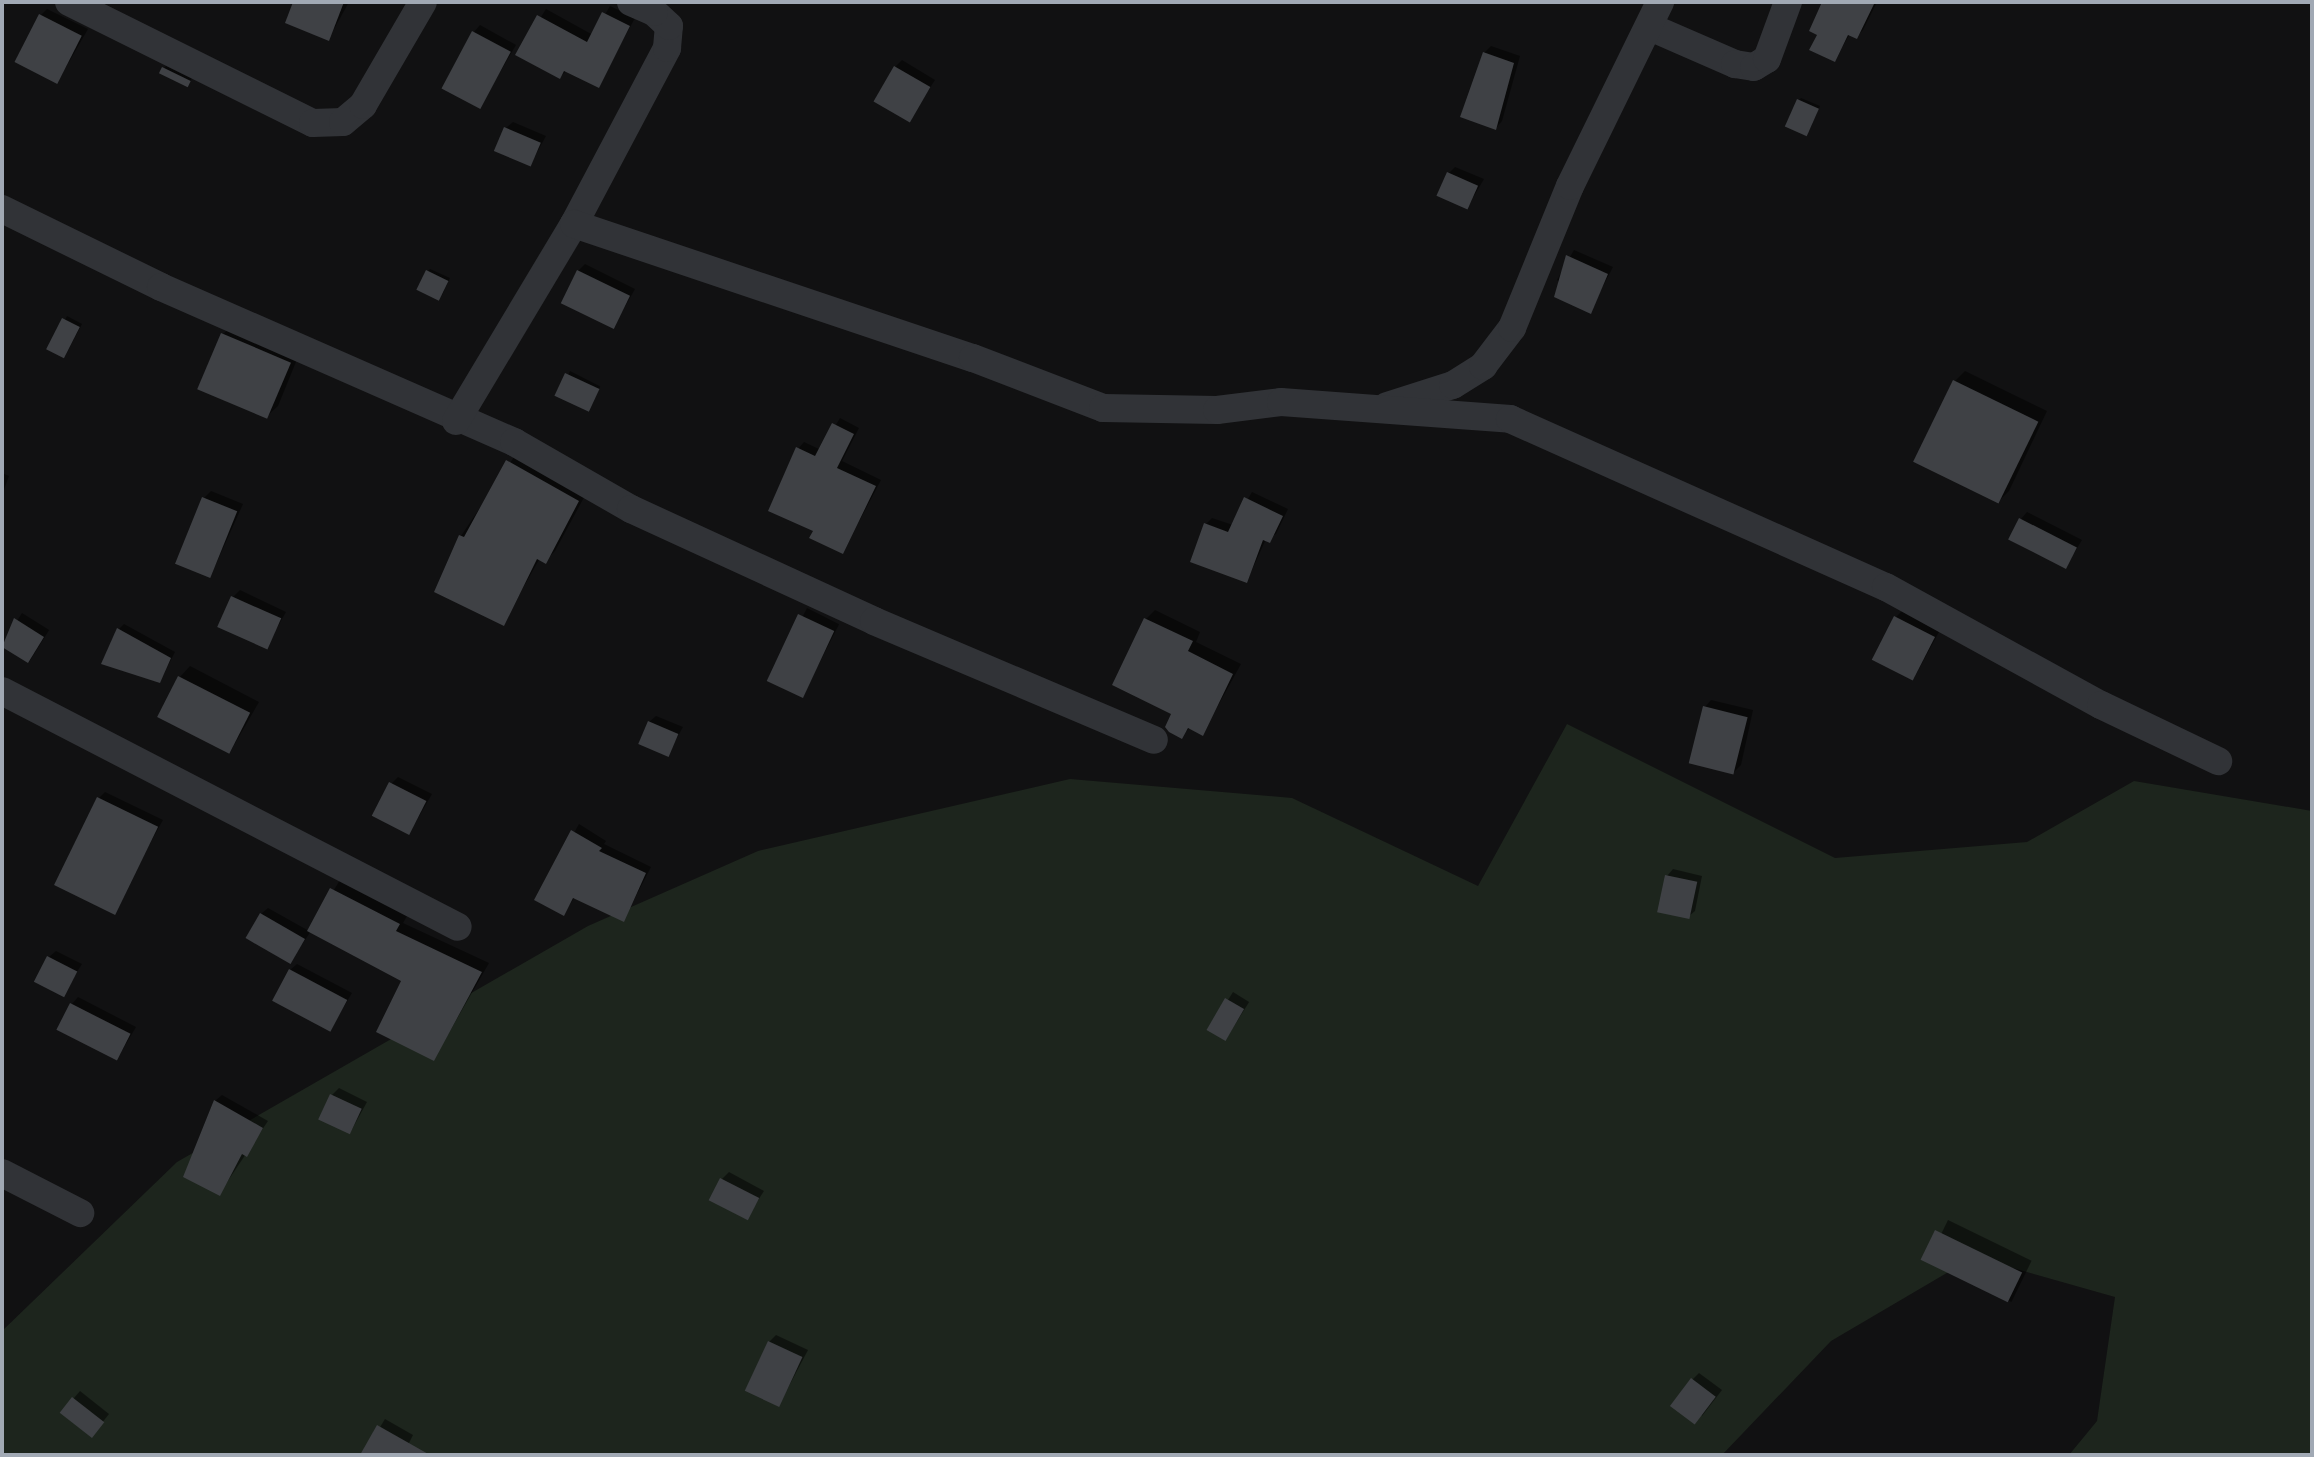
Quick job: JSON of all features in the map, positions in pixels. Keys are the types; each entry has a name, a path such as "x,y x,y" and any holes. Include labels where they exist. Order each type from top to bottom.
{"street":[{"path":"69,2 313,123 343,122 363,105 423,2"},
{"path":"456,421 574,224 667,48 669,26 654,12 631,2"},
{"path":"1370,411 1453,385 1483,366 1512,328 1570,186 1655,15 1735,64 1754,67 1767,59 1788,2"},
{"path":"2,209 456,421 514,442 631,509 874,621 1154,740"},
{"path":"574,224 973,358 1103,408 1217,410 1281,402 1510,419 1886,587 2101,705 2218,761"},
{"path":"2,691 458,927"},
{"path":"2,1173 80,1213"}],"shaded area":[{"path":"1567,724 1835,858 2027,842 2134,781 2312,811 2312,1455 2069,1455 2097,1421 2115,1297 1974,1257 1831,1341 1722,1455 2,1455 2,1331 177,1162 588,926 758,851 1070,779 1292,798 1478,886"}],"building":[{"path":"293,2 344,2 329,41 285,23"},
{"path":"1822,2 1875,2 1857,39 1848,35 1835,62 1809,50 1817,35 1809,31"},
{"path":"602,12 630,26 599,88 564,71 560,79 515,55 537,15 587,42"},
{"path":"39,14 82,36 57,84 14,62"},
{"path":"472,31 511,52 480,109 441,88"},
{"path":"1483,52 1514,63 1496,130 1460,117"},
{"path":"894,66 930,87 910,123 874,102"},
{"path":"162,67 191,81 188,87 159,73"},
{"path":"1797,99 1819,109 1807,136 1785,126"},
{"path":"504,127 541,143 531,167 494,151"},
{"path":"1447,172 1478,186 1467,210 1436,196"},
{"path":"1566,255 1608,274 1591,314 1554,297"},
{"path":"426,270 448,281 439,301 416,290"},
{"path":"577,270 630,296 614,329 561,303"},
{"path":"62,318 80,327 64,358 46,349"},
{"path":"221,333 291,363 267,419 197,389"},
{"path":"565,373 599,389 589,412 554,396"},
{"path":"1953,380 2038,422 1998,503 1913,462"},
{"path":"832,423 854,434 837,468 876,486 843,554 809,538 813,531 768,511 796,447 815,456"},
{"path":"506,460 579,501 546,564 537,559 504,626 434,592 459,535 464,537"},
{"path":"202,497 237,511 210,578 175,564"},
{"path":"1244,497 1283,516 1270,543 1263,540 1247,583 1190,562 1204,523 1228,532"},
{"path":"2019,518 2077,548 2066,569 2008,539"},
{"path":"231,596 281,618 267,649 217,627"},
{"path":"798,614 834,631 803,698 767,681"},
{"path":"1894,616 1935,637 1913,681 1872,660"},
{"path":"14,618 44,637 28,663 2,647"},
{"path":"1144,618 1193,641 1188,651 1233,674 1203,736 1188,728 1182,739 1169,732 1165,727 1171,714 1112,685"},
{"path":"117,628 171,658 160,683 101,664"},
{"path":"178,676 250,713 229,754 157,717"},
{"path":"1703,706 1748,717 1733,774 1689,763"},
{"path":"648,721 678,734 669,757 638,744"},
{"path":"389,782 426,801 409,835 372,816"},
{"path":"97,797 158,827 115,915 54,885"},
{"path":"571,830 602,848 599,851 646,873 624,922 573,898 564,916 534,900"},
{"path":"1665,875 1697,882 1689,919 1657,912"},
{"path":"330,888 400,924 396,931 482,972 434,1061 376,1032 401,981 307,931"},
{"path":"260,913 305,939 291,964 246,938"},
{"path":"47,956 77,971 64,997 34,982"},
{"path":"289,969 347,1000 330,1032 272,1001"},
{"path":"1225,998 1244,1009 1226,1041 1206,1030"},
{"path":"70,1003 131,1034 117,1061 56,1030"},
{"path":"330,1094 362,1109 350,1134 318,1119"},
{"path":"214,1100 263,1128 247,1157 242,1154 220,1196 183,1177"},
{"path":"720,1178 759,1198 748,1220 709,1200"},
{"path":"1935,1230 2022,1273 2008,1302 1921,1260"},
{"path":"768,1341 802,1357 779,1407 745,1391"},
{"path":"1691,1378 1716,1397 1695,1425 1670,1406"},
{"path":"72,1397 104,1422 92,1438 60,1413"},
{"path":"377,1425 430,1455 360,1455"}]}
